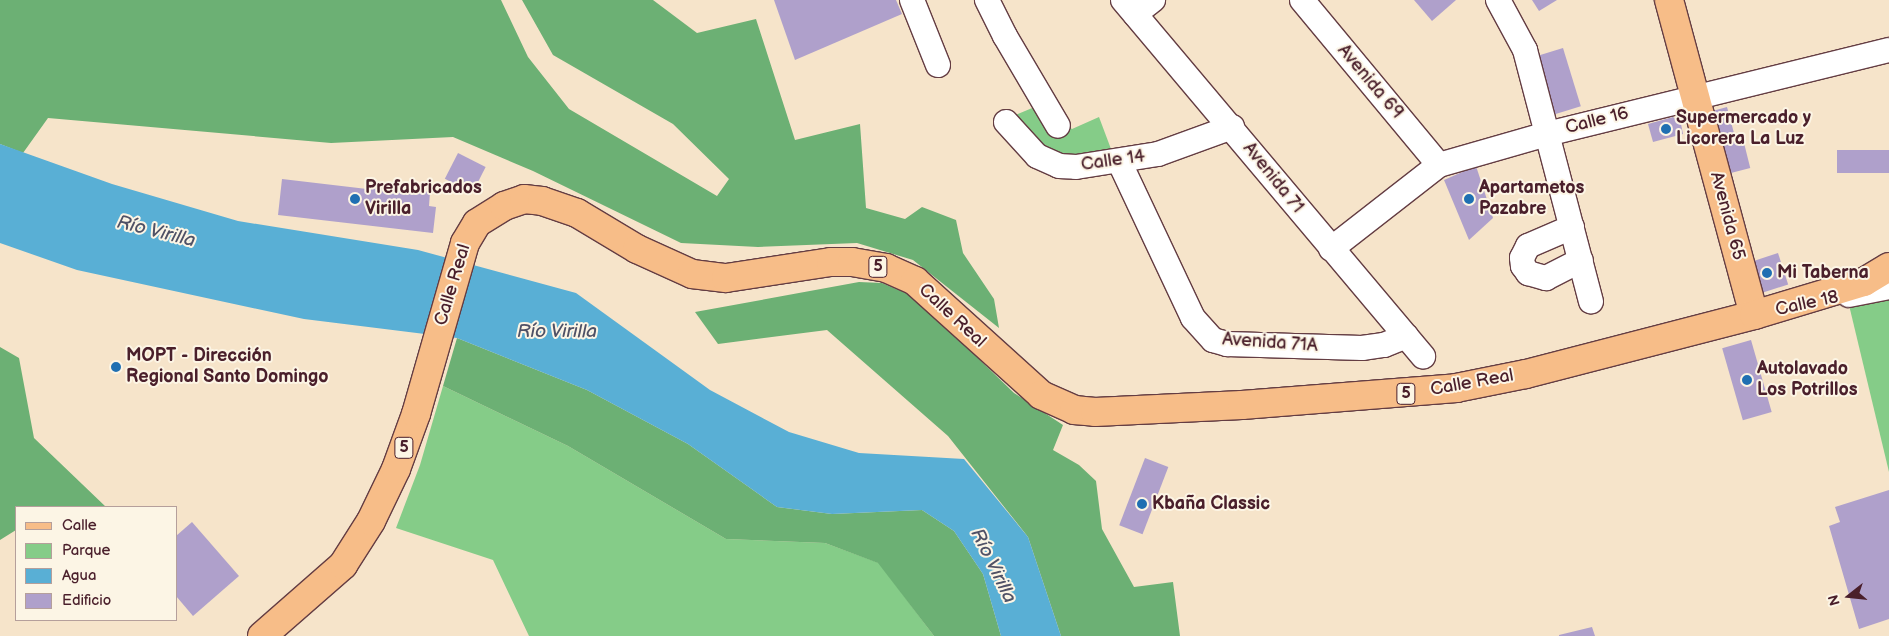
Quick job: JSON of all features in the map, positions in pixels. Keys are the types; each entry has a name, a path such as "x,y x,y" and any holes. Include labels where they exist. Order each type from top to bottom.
{"main road":[{"name":"Avenida 65","path":"1669,0 1754,315"},
{"name":"Calle Real","path":"262,636 343,565 371,521 396,469 428,371 465,243 477,223 504,206 524,199 542,201 577,213 637,249 692,274 726,278 831,262 852,262 886,268 914,281 1041,395 1074,410 1095,412 1232,406 1456,388 1526,374 1754,315 1864,282 1889,267"}],"street":[{"path":"912,0 938,65"},
{"path":"988,0 1004,36 1058,126"},
{"name":"Avenida 69","path":"1302,0 1439,165"},
{"path":"1498,0 1525,50 1591,301"},
{"name":"Avenida 71","path":"1137,5 1232,127 1331,249 1423,356"},
{"name":"Calle 16","path":"1331,249 1439,165 1547,134 1889,50"},
{"name":"Calle 14","path":"1006,122 1037,156 1048,162 1076,168 1120,163 1158,154 1232,127"},
{"name":"Avenida 71A","path":"1120,163 1193,318 1213,340 1227,344 1362,348 1384,345 1406,336"},
{"path":"1572,227 1528,246 1522,258 1523,266 1528,273 1546,278 1581,260"},
{"name":"Calle 18","path":"1754,315 1889,287"}],"green space":[{"path":"0,0 501,0 528,57 569,109 717,196 729,179 673,124 553,55 522,0 653,0 697,33 756,19 795,140 860,124 866,208 905,219 922,207 956,220 963,253 994,299 999,328 913,260 857,243 758,247 681,243 533,171 453,137 331,143 48,118 23,153 0,144"},
{"path":"1037,106 1072,129 1099,117 1114,157 1051,155 1008,118"},
{"path":"859,282 882,283 915,297 1014,393 1063,425 1053,450 1079,465 1096,481 1102,529 1134,587 1173,582 1180,636 1061,636 1028,537 948,436 827,330 718,344 695,312"},
{"path":"1889,294 1889,472 1849,305"},
{"path":"457,338 587,390 688,444 777,507 832,514 922,510 954,531 983,574 1001,636 934,636 878,563 825,543 726,539 568,446 443,386"},
{"path":"0,347 19,358 34,438 105,506 15,506 15,531 0,540"},
{"path":"443,386 568,446 726,539 825,543 879,563 934,636 529,636 493,560 396,528 420,465"}],"water":[{"name":"Río Virilla","path":"0,144 112,184 238,221 418,250 576,293 710,390 789,432 859,453 964,459 1028,537 1061,636 1001,636 983,574 954,531 922,510 832,514 777,507 688,444 587,390 457,338 304,319 77,270 0,243"}],"building":[{"path":"774,0 896,0 902,14 795,60"},
{"path":"1414,0 1456,0 1432,21"},
{"path":"1532,0 1557,0 1539,11"},
{"path":"1563,48 1581,106 1554,115 1536,56"},
{"path":"1727,107 1735,136 1720,140 1713,111"},
{"name":"Supermercado y Licorera La Luz","path":"1673,117 1681,124 1683,134 1653,142 1648,124"},
{"path":"1743,139 1750,168 1729,173 1722,144"},
{"path":"1837,150 1889,150 1889,173 1837,173"},
{"path":"458,153 486,167 472,193 445,179"},
{"name":"Apartametos Pazabre","path":"1476,166 1493,218 1469,240 1444,180"},
{"name":"Prefabricados Virilla","path":"282,179 367,189 368,184 430,192 429,206 436,207 433,233 278,215"},
{"name":"Mi Taberna","path":"1778,253 1788,284 1758,294 1748,263"},
{"name":"Autolavado Los Potrillos","path":"1751,340 1772,412 1743,420 1722,348"},
{"path":"1145,458 1168,467 1143,534 1119,525"},
{"path":"1889,490 1889,619 1859,629 1829,526 1840,522 1835,507"},
{"path":"192,522 239,576 193,616 178,598 178,534"},
{"path":"1592,627 1595,636 1559,636 1559,635"}],"place":[{"name":"Supermercado y Licorera La Luz","path":"1666,129"},
{"name":"Prefabricados Virilla","path":"355,199"},
{"name":"Apartametos Pazabre","path":"1469,199"},
{"name":"Mi Taberna","path":"1767,273"},
{"name":"MOPT - Dirección Regional Santo Domingo","path":"116,367"},
{"name":"Autolavado Los Potrillos","path":"1747,380"},
{"name":"Kbaña Classic","path":"1142,504"}]}
